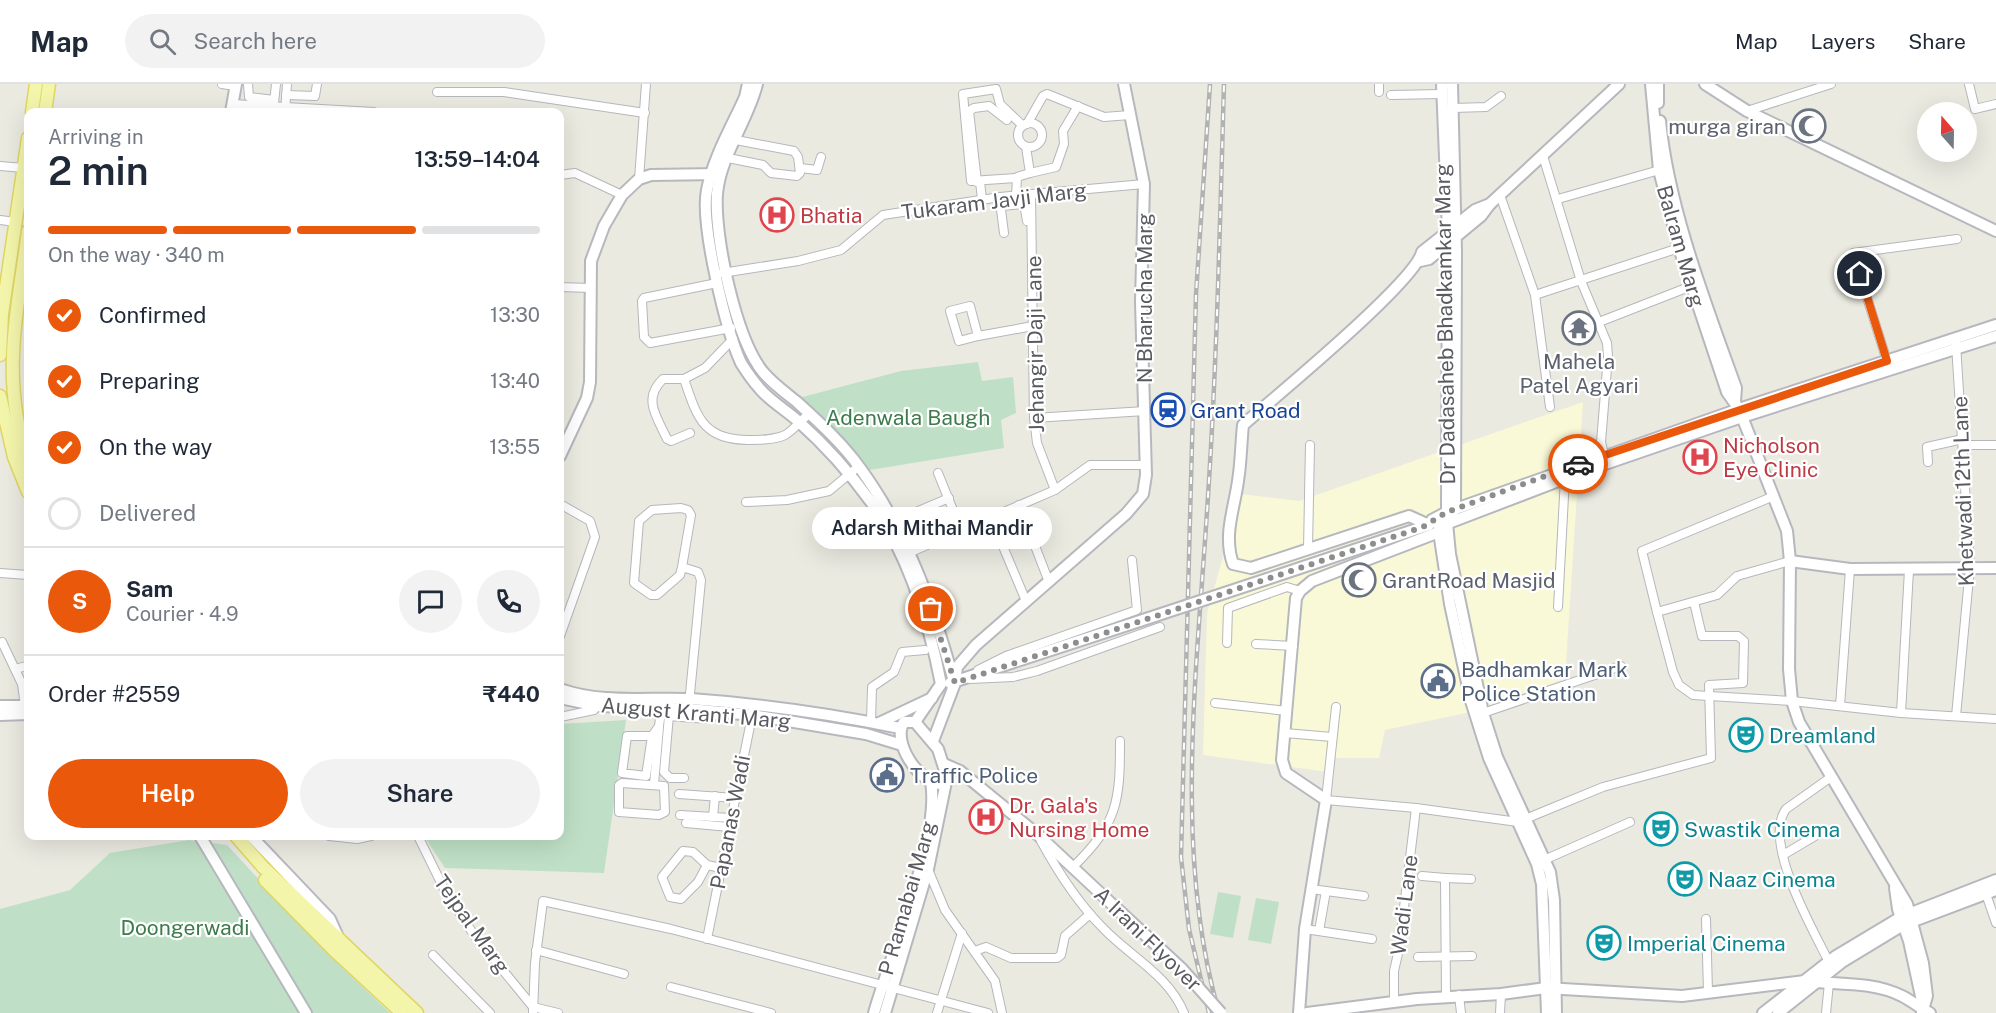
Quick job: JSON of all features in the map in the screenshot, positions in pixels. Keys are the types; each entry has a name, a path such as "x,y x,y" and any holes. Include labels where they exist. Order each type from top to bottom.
{"main road":[{"path":"33,108 36,84"},
{"path":"46,108 49,84"},
{"path":"748,84 715,177 720,277 732,334 741,363 760,390 799,422 850,475 867,488"},
{"path":"715,177 728,158 752,106 757,84"},
{"name":"N Bharucha Marg","path":"933,741 955,683 957,667 969,652 1126,514 1143,494 1146,475 1141,302 1144,184 1124,84"},
{"name":"Dr Dadasaheb Bhadkamkar Marg","path":"1452,84 1455,197 1439,522 1450,604 1471,701 1489,758 1507,787"},
{"path":"1439,522 1409,516 1251,568 1233,564 1227,547 1232,504 1238,484 1243,425 1390,294 1420,261 1422,252 1481,216 1490,204 1619,84"},
{"name":"Balram Marg","path":"1651,84 1664,169 1683,247 1712,334 1727,392 1739,409 1787,531 1790,561 1789,669 1792,701 1799,722 1907,904 1906,919 1919,964 1924,1010"},
{"name":"Balram Marg","path":"1656,125 1658,84"},
{"path":"1705,84 1747,111 1996,231"},
{"path":"232,108 235,87"},
{"name":"Dr Dadasaheb Bhadkamkar Marg","path":"1442,89 1452,234"},
{"path":"0,353 6,253 16,222 24,168"},
{"path":"564,446 587,398 590,382 591,261 604,226 622,195 642,179 715,177"},
{"path":"1455,197 1472,205 1490,204"},
{"path":"24,258 10,354 11,394 24,446"},
{"path":"720,277 752,354 764,373 810,413 860,466 867,488 911,552 955,683"},
{"path":"941,684 968,679 1439,522 1565,478 1739,409 1956,343 1996,325"},
{"path":"1299,1013 1305,929 1326,800 1286,773 1282,760 1296,598 1300,591 1312,581 1439,522 1604,455 1887,361 1956,343 1996,336"},
{"path":"0,396 14,457 24,482"},
{"name":"Dr Dadasaheb Bhadkamkar Marg","path":"1439,522 1450,554 1483,713 1542,884 1551,988 1556,1013"},
{"path":"890,523 930,630 941,684 915,723"},
{"path":"1790,561 1850,569 1996,568"},
{"name":"August Kranti Marg","path":"564,690 601,702"},
{"name":"August Kranti Marg","path":"564,698 666,706 689,704 724,707 875,723 900,728"},
{"path":"875,723 932,698"},
{"path":"0,706 24,708"},
{"path":"0,715 24,709"},
{"name":"August Kranti Marg","path":"753,710 866,734 902,745"},
{"path":"944,764 933,741 915,723 904,722 900,728 902,745 907,755 931,782 940,784 945,781"},
{"name":"A Irani Flyover","path":"944,764 960,771 1038,835 1182,969 1221,1013"},
{"name":"P Ramabai Marg","path":"874,1013 887,986 925,864 947,777 944,764"},
{"name":"P Ramabai Marg","path":"925,864 932,812 931,782"},
{"name":"Dr Dadasaheb Bhadkamkar Marg","path":"1522,821 1550,872 1554,900 1551,988 1547,1013"},
{"path":"202,840 306,1013"},
{"path":"230,840 258,872 334,950 402,1013"},
{"path":"239,840 263,867 417,1013"},
{"path":"255,840 330,919 340,939"},
{"path":"1763,1013 1829,962 1906,919 1996,880"},
{"path":"1778,1013 1842,962 1906,919 1991,892"},
{"path":"1307,1013 1394,1001 1501,994 1551,988 1682,996 1805,981"},
{"path":"1817,982 1865,985 1886,990 1902,996 1924,1010"},
{"name":"P Ramabai Marg","path":"885,1013 887,986"}],"street":[{"path":"222,84 248,88 249,98 274,103 282,108"},
{"path":"274,103 276,84"},
{"path":"285,108 287,84"},
{"path":"286,95 313,97 316,84"},
{"path":"642,179 646,84"},
{"path":"1747,111 1831,84"},
{"path":"1969,84 1975,109 1996,104"},
{"path":"1078,106 1063,131 1064,144 1056,167 1016,178 979,182 970,180 963,94 996,89 1000,104 1025,125 1039,127 1042,136 1038,144 1026,147 1021,144 1017,136 1025,125 1045,94 1078,106 1104,117 1130,115"},
{"path":"1391,94 1442,89"},
{"path":"437,92 504,92 645,113"},
{"path":"1452,108 1486,107 1501,96"},
{"path":"232,108 274,103"},
{"path":"982,200 969,111 989,106 1007,120"},
{"path":"728,158 763,165 773,174 797,176 800,168 796,153 789,149 736,140"},
{"path":"1026,147 1030,173"},
{"path":"1543,156 1581,280 1608,349 1601,442 1604,455"},
{"path":"800,168 818,170 821,157"},
{"path":"0,166 24,168"},
{"path":"1558,199 1664,169"},
{"path":"564,174 575,173 622,195"},
{"path":"1016,178 1016,196"},
{"name":"Tukaram Javji Marg","path":"732,334 650,343 644,338 642,301 644,298 720,277 841,250 883,215 982,200 1000,202 1016,196 1031,194 1144,184"},
{"path":"1031,194 1024,204 1028,225 1032,227"},
{"name":"Jehangir Daji Lane","path":"1031,194 1034,418 1037,443 1055,490"},
{"path":"1500,195 1535,295 1550,407"},
{"path":"1004,233 1000,202 1024,204"},
{"path":"0,220 16,222"},
{"path":"1887,361 1853,253 1957,239"},
{"path":"1535,295 1683,247"},
{"path":"1599,322 1695,285"},
{"path":"564,287 590,288"},
{"path":"978,336 970,306 951,310 958,340 1033,326"},
{"path":"690,433 668,441 651,402 652,395 663,379 684,379 705,368 732,334"},
{"name":"Khetwadi 12th Lane","path":"1956,343 1964,442 1970,567 1956,716"},
{"path":"684,379 702,423 720,437 734,440 773,439 786,435 810,413"},
{"path":"1034,418 1145,411"},
{"path":"1928,462 1927,447 1964,442 1996,445"},
{"path":"1308,549 1310,445"},
{"path":"911,552 1055,490 1090,465 1145,465"},
{"path":"746,502 814,495 838,486 860,466"},
{"path":"938,473 961,530"},
{"path":"1558,607 1565,478"},
{"path":"1774,496 1642,551 1673,672 1679,685 1693,695 1709,697 1792,701 1901,713 1996,719"},
{"path":"890,523 949,498"},
{"path":"1019,505 1049,582"},
{"path":"564,506 590,521 595,537 564,625"},
{"path":"652,510 688,510 691,515 682,567 680,575 657,595 651,595 634,583 638,526 645,514 652,510"},
{"path":"991,518 1026,601"},
{"path":"968,679 980,669 1006,656 1137,610 1132,560"},
{"path":"1657,612 1717,595 1737,576 1790,561"},
{"path":"682,567 698,572 701,576 689,704"},
{"path":"1840,706 1850,569"},
{"path":"1901,713 1909,570"},
{"path":"0,573 24,575"},
{"path":"1227,643 1228,608 1287,587 1300,591"},
{"path":"1336,707 1326,800 1522,821 1603,787 1706,761 1712,753 1709,697 1711,684 1743,683 1744,639 1738,636 1702,636 1694,602"},
{"path":"968,679 1013,677 1037,671 1160,627"},
{"path":"2,642 22,684 24,694"},
{"path":"1256,644 1293,646"},
{"path":"875,723 872,687 894,672 902,652 925,650"},
{"path":"1483,713 1621,666"},
{"path":"15,669 24,667"},
{"path":"564,716 594,711 601,702"},
{"path":"1215,703 1287,711"},
{"path":"666,706 709,719 724,707"},
{"path":"654,784 659,726 666,706"},
{"path":"666,706 664,772 670,778 684,778"},
{"name":"Papanas Wadi","path":"707,939 753,710"},
{"path":"652,736 627,736 622,773 646,776 652,736 659,726"},
{"path":"1285,733 1332,737"},
{"path":"1072,868 1091,849 1112,818 1120,791 1120,741"},
{"path":"1829,962 1798,897 1783,855 1782,814 1831,777"},
{"path":"620,784 654,784 662,784 666,789 666,809 663,813 621,813 618,811 620,784"},
{"path":"679,794 735,798"},
{"path":"713,817 715,796"},
{"name":"Wadi Lane","path":"1394,1001 1394,971 1399,950 1416,808"},
{"path":"680,815 731,818"},
{"path":"1544,860 1630,822"},
{"path":"686,823 729,827"},
{"path":"1038,835 1058,872 1090,914 1103,929 1129,948 1163,981 1176,996 1184,1013"},
{"path":"1783,855 1815,836"},
{"name":"Tejpal Marg","path":"420,840 440,882 474,935 533,1010"},
{"path":"707,865 698,882 681,899 670,897 662,877 682,851 698,854 707,865 721,868"},
{"path":"925,864 945,910 995,981 1002,1013"},
{"path":"1422,876 1471,879"},
{"path":"1445,878 1446,996"},
{"path":"1311,889 1364,896"},
{"path":"1319,931 1326,891"},
{"path":"1991,892 1996,923"},
{"path":"558,1013 533,1010 536,950 543,901 707,939 988,1013"},
{"path":"975,951 986,947 1011,958 1057,958 1061,955 1065,936 1090,914"},
{"path":"1706,919 1708,992"},
{"path":"1305,929 1372,939"},
{"path":"937,1013 939,1000 962,933"},
{"path":"536,950 624,974"},
{"path":"433,955 490,1013"},
{"path":"1418,957 1472,956"},
{"path":"1826,1013 1829,983"},
{"path":"671,987 771,1013"},
{"path":"1500,1013 1501,994"},
{"path":"1459,995 1461,1013"}],"shaded area":[{"path":"1583,402 1565,679 1466,713 1385,730 1379,758 1333,758 1328,772 1203,755 1207,613 1241,494 1299,501"}],"green space":[{"name":"Adenwala Baugh","path":"978,362 982,381 1013,377 1016,413 1001,420 1004,448 864,471 791,400 901,371"},
{"path":"626,720 604,873 445,868 427,840 564,840 564,724"},
{"name":"Doongerwadi","path":"189,840 227,845 331,957 390,1013 0,1013 0,909 70,890 110,853"},
{"path":"1218,892 1241,896 1233,938 1210,934"},
{"path":"1256,898 1279,902 1271,944 1248,940"}],"railway":[{"path":"1209,1013 1189,929 1181,857 1196,294 1210,84"},
{"path":"1219,1013 1205,951 1196,887 1192,822 1192,756 1214,393 1224,84"}],"way so far":[{"path":"931,609 955,683 1423,527 1447,512 1578,464"}],"place":[{"name":"murga giran","path":"1809,126"},
{"name":"Bhatia","path":"777,215"},
{"name":"Mahela Patel Agyari","path":"1579,328"},
{"name":"Grant Road","path":"1168,410"},
{"name":"Nicholson Eye Clinic","path":"1700,457"},
{"name":"GrantRoad Masjid","path":"1359,580"},
{"name":"Adarsh Mithai Mandir","path":"931,609"},
{"name":"Badhamkar Mark Police Station","path":"1438,681"},
{"name":"Dreamland","path":"1746,735"},
{"name":"Traffic Police","path":"887,775"},
{"name":"Dr. Gala's Nursing Home","path":"986,817"},
{"name":"Swastik Cinema","path":"1661,829"},
{"name":"Naaz Cinema","path":"1685,879"},
{"name":"Imperial Cinema","path":"1604,943"}],"route":[{"path":"1578,464 1887,361 1860,274"}]}
